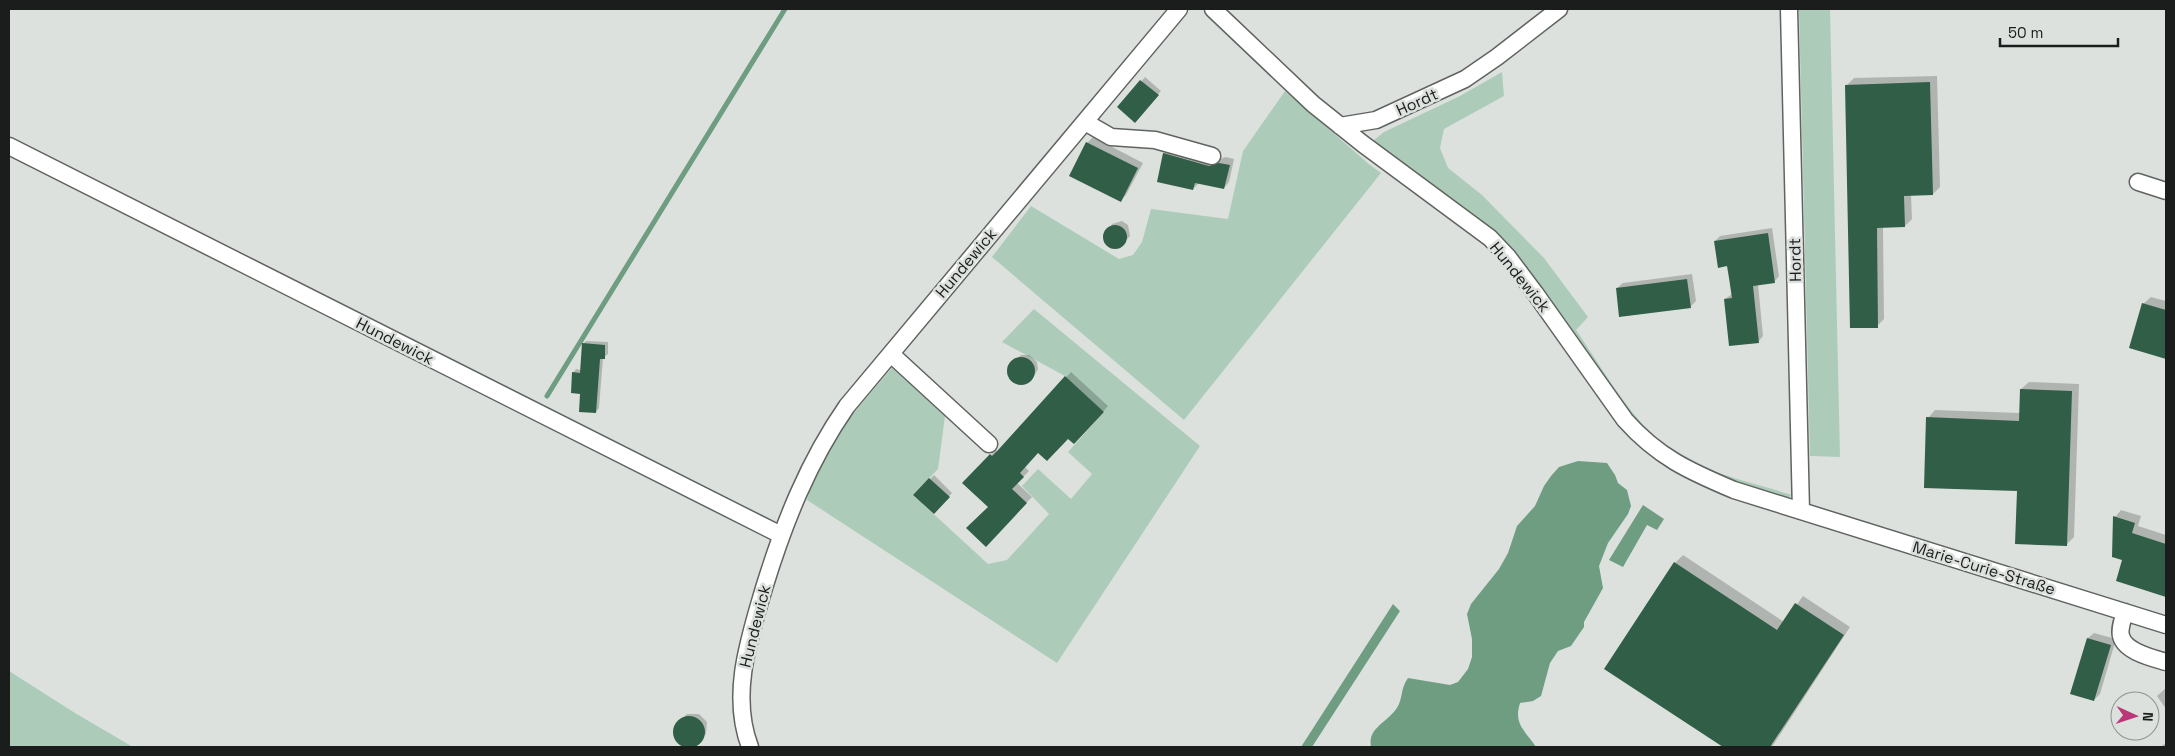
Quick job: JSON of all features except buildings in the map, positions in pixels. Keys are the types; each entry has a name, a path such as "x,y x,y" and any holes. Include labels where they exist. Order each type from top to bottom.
{"street":[{"name":"Hundewick","path":"750,747 746,736 741,702 746,650 780,535 809,469 827,435 847,406 1179,9"},
{"name":"Hundewick","path":"1213,9 1313,104 1490,238 1508,257 1530,286 1625,420 1640,436 1666,458 1685,468 1734,490 1802,511"},
{"name":"Hordt","path":"1340,126 1376,120 1465,79 1559,9"},
{"name":"Hordt","path":"1789,9 1802,511"},
{"path":"1085,122 1111,137 1155,140 1212,156"},
{"name":"Hundewick","path":"9,146 780,535"},
{"path":"2138,182 2166,191"},
{"path":"890,354 990,444"},
{"name":"Marie-Curie-Straße","path":"1802,511 2166,625"},
{"path":"2125,612 2121,636 2124,642 2134,650 2166,662"}],"shaded area":[{"path":"1799,9 1830,9 1840,457 1810,456"},
{"path":"1502,72 1504,96 1444,129 1440,148 1448,168 1482,195 1544,258 1588,317 1576,330 1622,399 1649,431 1664,445 1693,463 1721,474 1792,495 1786,499 1715,480 1646,438 1517,262 1369,144 1384,132 1460,96"},
{"path":"1285,91 1381,173 1184,420 992,257 1031,206 1119,259 1133,255 1142,242 1151,209 1228,219 1243,151"},
{"path":"1034,309 1200,446 1057,663 807,500 814,480 831,445 853,414 892,368 945,416 938,469 913,495 988,564 1007,560 1049,514 1022,486 1038,469 1071,499 1092,474 1068,452 1104,412 1065,376 1002,342"},
{"path":"1578,461 1607,463 1618,483 1627,490 1631,506 1628,514 1608,543 1599,566 1603,588 1584,622 1584,627 1571,646 1558,651 1550,663 1541,696 1533,701 1520,703 1518,711 1519,722 1536,747 1371,747 1373,734 1399,704 1408,678 1450,685 1458,682 1468,669 1472,657 1472,639 1467,614 1471,604 1499,569 1508,553 1517,526 1535,506 1551,476 1559,467"},
{"path":"1643,505 1664,519 1657,530 1647,525 1623,567 1609,560"},
{"path":"1393,604 1400,611 1312,747 1301,747"},
{"path":"9,671 75,713 133,747 9,747"}],"waterway":[{"path":"547,396 785,9"}]}
